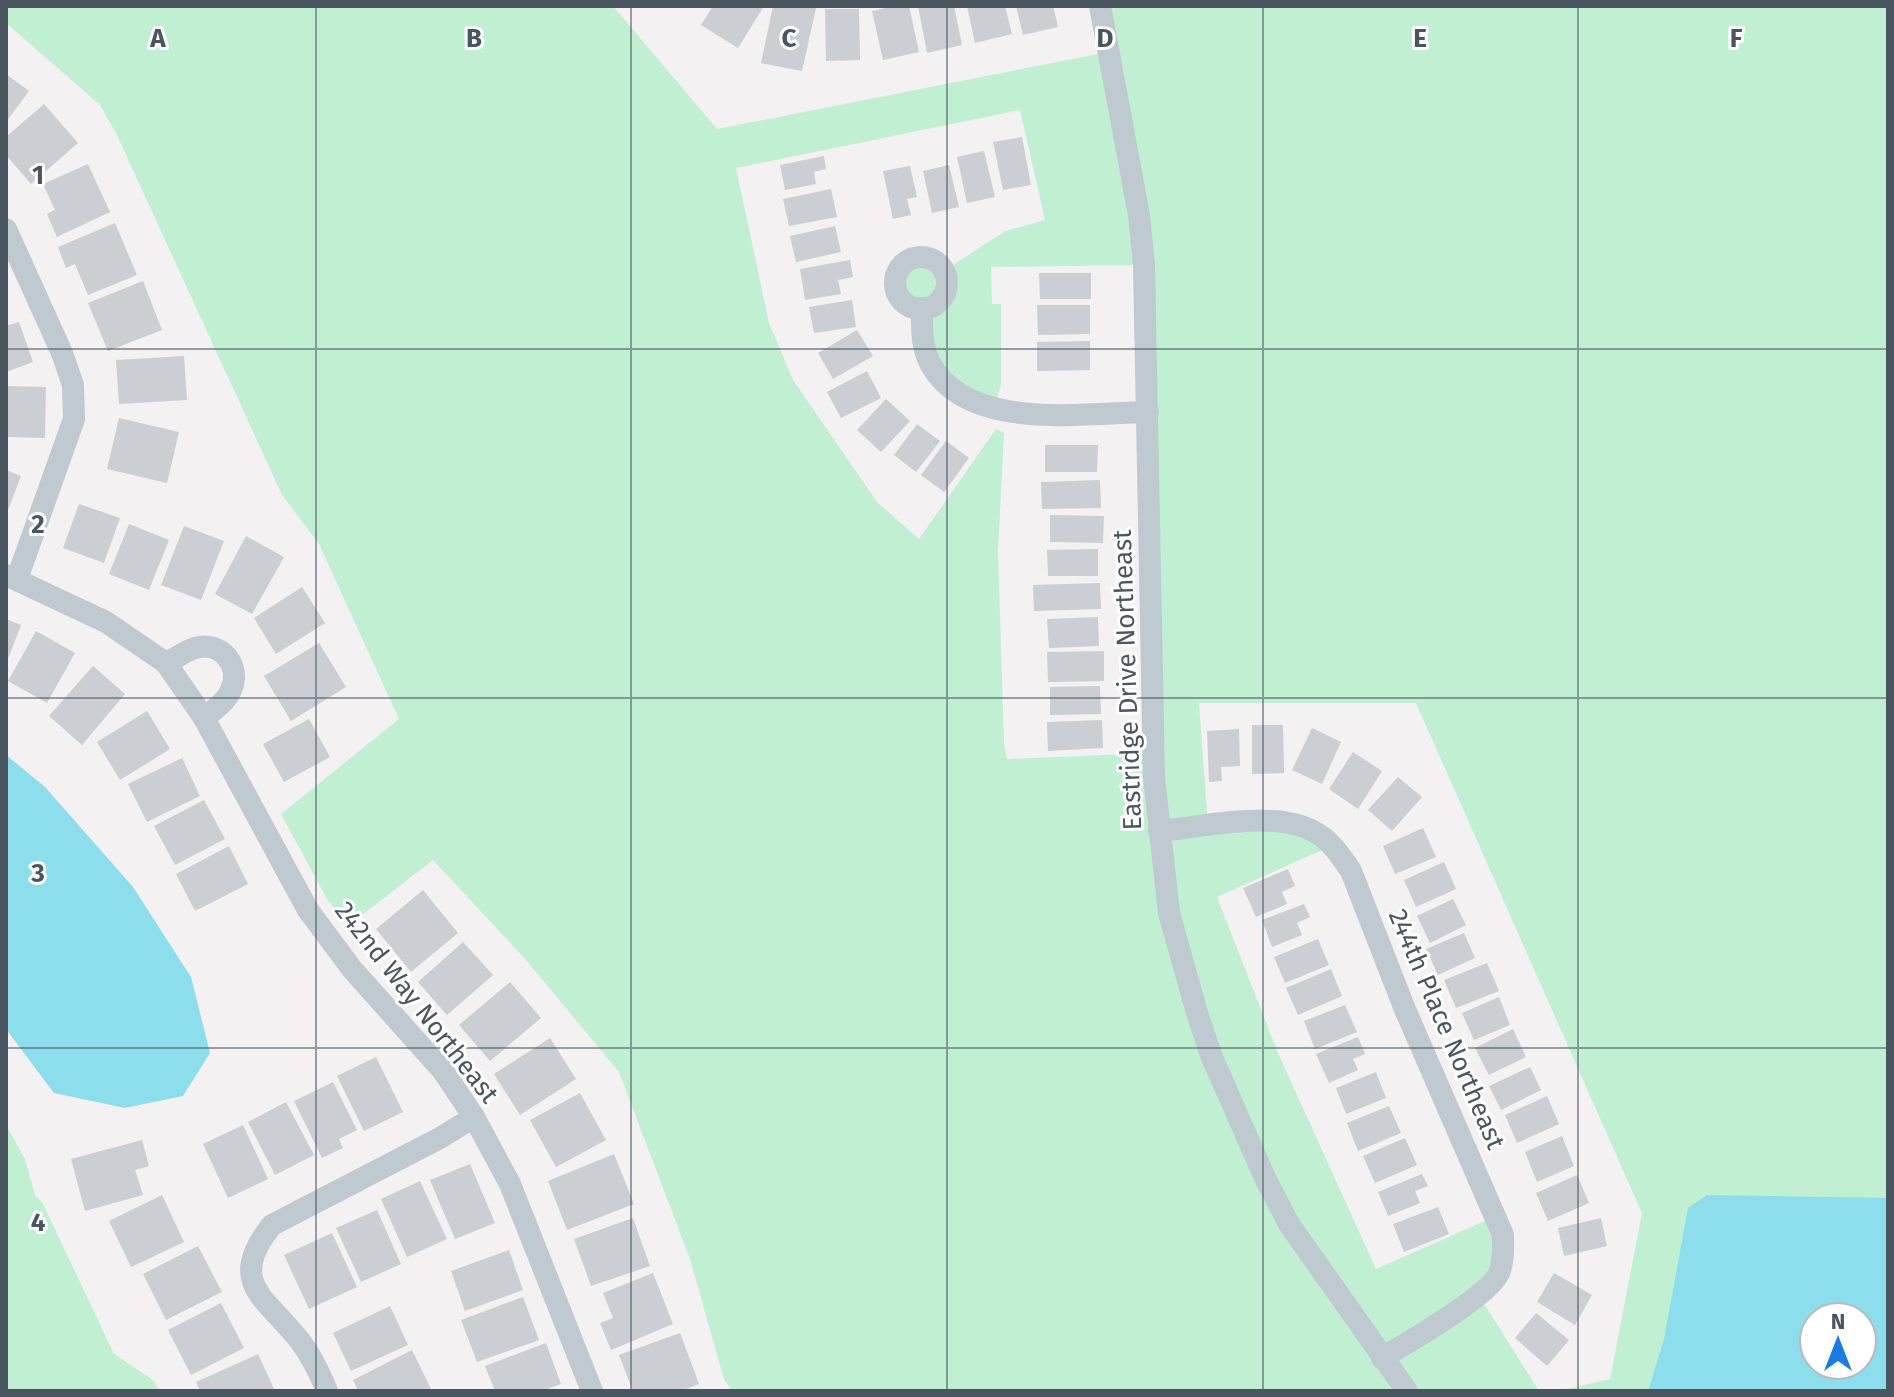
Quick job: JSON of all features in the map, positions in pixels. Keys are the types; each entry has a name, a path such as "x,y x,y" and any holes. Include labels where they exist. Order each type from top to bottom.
{"street":[{"name":"Eastridge Drive Northeast","path":"1100,6 1139,215 1144,265 1151,705 1154,777 1169,913 1197,1013 1232,1105 1289,1224 1407,1391"},
{"path":"6,229 62,353 73,385 74,419 12,577 106,622 166,663 195,648 210,647 226,653 234,668 233,688 223,703 204,718"},
{"path":"922,308 922,335 930,363 947,383 980,406 1028,413 1148,412"},
{"name":"242nd Way Northeast","path":"166,663 204,718 308,910 352,969 443,1071 474,1117 510,1184 592,1391"},
{"name":"244th Place Northeast","path":"1159,831 1264,819 1294,824 1318,834 1339,852 1351,871 1404,1007 1503,1235 1499,1275 1433,1327 1382,1358"},
{"path":"327,1391 299,1340 257,1292 252,1275 253,1255 260,1239 272,1225 440,1138 474,1117"}],"green space":[{"path":"6,6 613,6 717,129 1108,52 1100,6 1888,6 1888,1391 1558,1391 1610,1379 1642,1213 1416,703 1199,703 1208,826 1264,819 1331,846 1217,897 1278,1053 1376,1269 1496,1216 1503,1235 1478,1294 1539,1391 732,1391 724,1379 690,1259 619,1072 526,960 433,860 348,926 327,899 281,814 399,719 319,544 282,495 116,133 100,105 6,23","holes":["1020,110 1045,220 1005,231 944,271 932,261 920,258 910,261 897,276 896,287 901,298 912,307 947,383 994,409 1001,384 1001,304 992,304 991,267 1144,265 1152,753 1007,759 998,551 1004,433 996,429 919,539 877,502 793,380 769,323 736,168"]},
{"path":"6,1125 25,1159 35,1195 43,1204 114,1354 153,1380 160,1391 6,1391"}],"water":[{"path":"6,755 45,787 133,887 191,977 210,1053 183,1096 125,1108 54,1093 6,1029"},
{"path":"1707,1195 1888,1198 1888,1391 1648,1391 1664,1339 1688,1208"}],"building":[{"path":"713,6 764,6 738,48 701,25"},
{"path":"773,6 816,8 802,71 761,63"},
{"path":"909,6 919,52 883,60 872,11"},
{"path":"918,6 954,6 962,45 927,53"},
{"path":"967,6 1005,6 1012,34 975,43"},
{"path":"1016,6 1053,6 1058,27 1023,35"},
{"path":"825,9 859,9 860,60 826,61"},
{"path":"6,74 29,91 6,122"},
{"path":"44,104 78,143 31,184 6,155 6,137"},
{"path":"1022,137 1031,185 1003,190 993,142"},
{"path":"984,151 995,197 967,203 957,157"},
{"path":"824,156 826,169 814,172 816,184 785,190 780,165"},
{"path":"88,164 110,212 57,237 47,214 55,210 43,184"},
{"path":"949,165 959,207 932,213 923,171"},
{"path":"910,166 917,197 907,199 911,215 893,219 883,171"},
{"path":"831,189 837,217 789,226 783,199"},
{"path":"115,223 137,275 88,295 75,264 66,268 58,247"},
{"path":"835,226 841,252 796,262 790,236"},
{"path":"850,260 853,277 838,280 841,294 805,300 800,269"},
{"path":"1039,273 1091,273 1091,299 1040,299"},
{"path":"143,281 162,330 108,351 88,303"},
{"path":"852,300 856,327 814,333 809,307"},
{"path":"1037,305 1090,305 1090,334 1038,335"},
{"path":"19,322 33,362 6,372 6,326"},
{"path":"857,330 873,356 833,379 818,353"},
{"path":"1090,341 1090,370 1037,371 1037,342"},
{"path":"184,356 187,400 119,404 116,360"},
{"path":"867,371 881,398 841,418 827,392"},
{"path":"6,386 46,387 45,438 6,437"},
{"path":"886,399 910,421 881,452 857,430"},
{"path":"119,418 179,432 167,483 107,469"},
{"path":"917,424 940,441 916,472 894,455"},
{"path":"946,441 969,458 944,492 921,475"},
{"path":"1045,445 1098,445 1097,472 1045,472"},
{"path":"6,470 21,476 6,515"},
{"path":"1100,480 1101,508 1042,509 1041,482"},
{"path":"79,504 120,518 104,563 63,548"},
{"path":"1050,515 1104,516 1103,543 1050,542"},
{"path":"129,524 169,540 149,590 109,574"},
{"path":"184,526 224,541 201,600 161,585"},
{"path":"246,536 284,557 252,614 215,594"},
{"path":"1098,549 1098,576 1048,576 1047,550"},
{"path":"1100,583 1101,609 1034,611 1033,585"},
{"path":"302,587 325,623 276,654 254,618"},
{"path":"1098,617 1099,646 1049,648 1047,619"},
{"path":"6,619 21,625 6,664"},
{"path":"36,631 75,653 47,703 8,681"},
{"path":"319,643 346,687 291,721 264,676"},
{"path":"1104,651 1104,681 1048,682 1047,652"},
{"path":"93,666 125,694 82,745 49,716"},
{"path":"1100,686 1101,714 1050,715 1050,687"},
{"path":"147,711 170,749 120,780 97,742"},
{"path":"309,719 330,757 284,782 263,744"},
{"path":"1102,720 1103,748 1048,751 1047,722"},
{"path":"1252,725 1283,725 1284,773 1252,774"},
{"path":"1312,728 1341,742 1322,784 1292,770"},
{"path":"1239,729 1240,766 1221,767 1222,781 1209,782 1207,731"},
{"path":"1353,752 1382,771 1358,809 1329,789"},
{"path":"182,758 200,796 147,822 128,784"},
{"path":"1398,777 1422,797 1392,831 1368,810"},
{"path":"204,800 225,839 175,865 154,826"},
{"path":"1423,828 1436,857 1395,874 1383,846"},
{"path":"229,846 248,884 195,911 176,874"},
{"path":"1444,862 1456,889 1416,907 1404,880"},
{"path":"1288,869 1295,886 1282,892 1287,904 1256,917 1243,888"},
{"path":"423,890 458,933 411,972 376,929"},
{"path":"1453,899 1466,925 1430,943 1417,916"},
{"path":"1304,904 1310,917 1297,923 1302,935 1272,947 1262,920"},
{"path":"1464,933 1475,958 1438,975 1426,949"},
{"path":"1318,939 1329,965 1285,983 1274,957"},
{"path":"463,942 493,975 447,1015 418,982"},
{"path":"1487,963 1499,991 1456,1008 1444,980"},
{"path":"1331,969 1342,996 1298,1015 1286,988"},
{"path":"510,982 541,1018 490,1061 459,1025"},
{"path":"1499,997 1510,1025 1474,1040 1462,1013"},
{"path":"1345,1005 1357,1032 1315,1049 1304,1021"},
{"path":"1513,1029 1526,1057 1489,1075 1475,1048"},
{"path":"1358,1037 1365,1054 1353,1059 1358,1070 1329,1083 1316,1054"},
{"path":"550,1038 576,1079 520,1115 494,1074"},
{"path":"376,1057 403,1112 364,1131 337,1076"},
{"path":"1530,1067 1541,1090 1501,1110 1489,1086"},
{"path":"1376,1072 1386,1098 1346,1114 1336,1088"},
{"path":"333,1082 357,1130 339,1139 343,1148 322,1158 294,1101"},
{"path":"580,1093 606,1140 556,1167 530,1120"},
{"path":"1547,1096 1559,1124 1517,1143 1505,1115"},
{"path":"286,1102 314,1155 275,1175 248,1122"},
{"path":"1389,1106 1401,1133 1358,1151 1347,1123"},
{"path":"243,1125 268,1179 228,1198 203,1144"},
{"path":"1562,1136 1574,1166 1537,1182 1525,1152"},
{"path":"1405,1138 1417,1165 1375,1183 1363,1156"},
{"path":"142,1140 149,1166 135,1170 143,1195 85,1211 71,1159"},
{"path":"614,1154 634,1204 567,1230 548,1181"},
{"path":"470,1164 495,1223 455,1239 430,1180"},
{"path":"1422,1174 1428,1186 1415,1191 1420,1203 1388,1216 1378,1192"},
{"path":"1577,1175 1589,1203 1548,1221 1536,1193"},
{"path":"420,1181 447,1239 407,1257 381,1199"},
{"path":"162,1195 184,1242 131,1267 109,1221"},
{"path":"1438,1207 1449,1234 1404,1252 1393,1224"},
{"path":"377,1210 401,1264 361,1282 336,1228"},
{"path":"633,1218 650,1266 591,1286 574,1239"},
{"path":"1601,1218 1607,1246 1564,1256 1558,1228"},
{"path":"332,1233 357,1287 309,1309 284,1255"},
{"path":"198,1246 222,1292 166,1320 143,1274"},
{"path":"509,1250 523,1290 465,1311 451,1271"},
{"path":"653,1273 673,1324 611,1350 600,1323 613,1318 603,1293"},
{"path":"1554,1273 1592,1295 1575,1325 1537,1302"},
{"path":"523,1297 539,1340 477,1362 461,1320"},
{"path":"221,1303 244,1348 191,1375 168,1330"},
{"path":"390,1306 408,1345 351,1371 333,1333"},
{"path":"1536,1313 1569,1340 1547,1366 1515,1338"},
{"path":"680,1333 699,1384 681,1391 633,1391 619,1355"},
{"path":"546,1343 561,1384 542,1391 495,1391 485,1366"},
{"path":"412,1350 431,1389 358,1391 353,1380"},
{"path":"258,1354 275,1391 200,1391 196,1382"}]}
